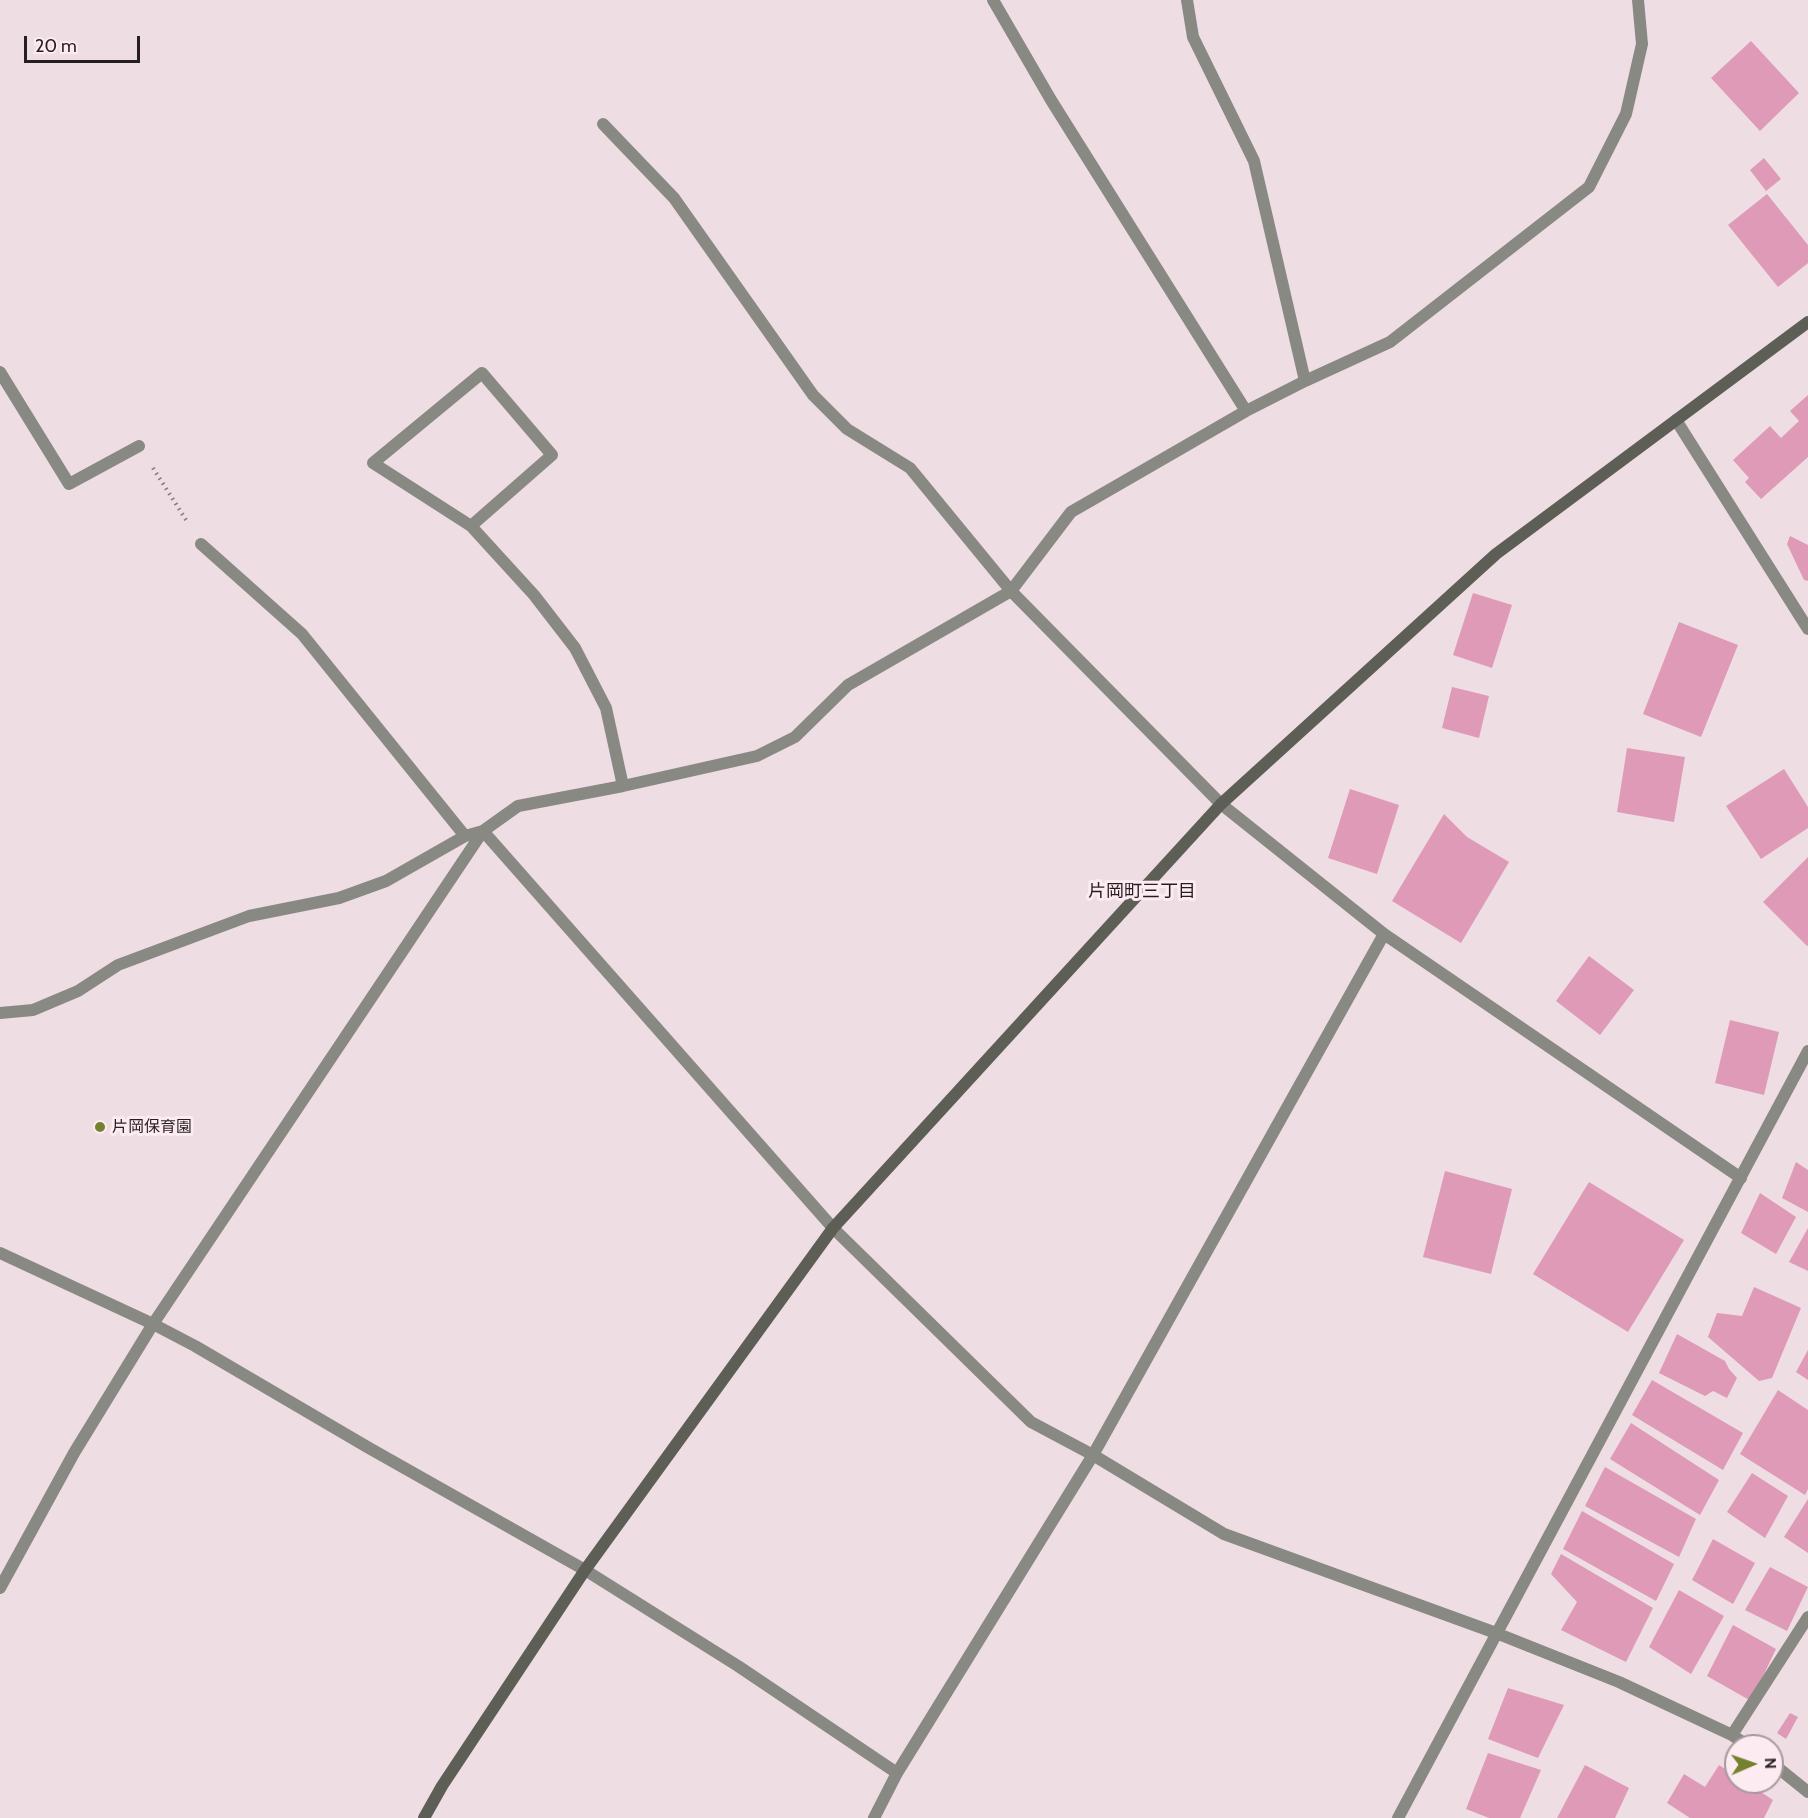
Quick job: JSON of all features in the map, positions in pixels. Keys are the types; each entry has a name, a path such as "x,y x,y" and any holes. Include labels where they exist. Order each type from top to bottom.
{"street":[{"path":"993,0 1051,100 1246,411"},
{"path":"1187,0 1193,38 1254,161 1305,381"},
{"path":"0,1012 33,1010 78,991 118,965 249,916 339,898 386,881 465,836 483,831 518,806 623,786 757,756 795,737 848,685 1011,591 1071,512 1246,411 1390,342 1589,187 1626,114 1642,44 1638,0"},
{"path":"603,124 674,198 813,395 847,429 910,468 1011,591 1221,804 1384,934 1741,1178"},
{"path":"424,1818 442,1786 585,1570 833,1228 1221,804 1496,554 1808,322"},
{"path":"0,372 69,484 139,446"},
{"path":"471,526 552,455 482,373 373,463 471,526 534,595 575,648 606,708 623,786"},
{"path":"1676,420 1808,628"},
{"path":"201,544 302,634 465,836"},
{"path":"483,831 833,1228 1031,1422 1093,1455 1224,1534 1496,1633 1619,1682 1730,1734"},
{"path":"0,1588 74,1453 153,1324 483,831"},
{"path":"874,1818 897,1773 1093,1455 1384,934"},
{"path":"1398,1818 1808,1051"},
{"path":"0,1253 153,1324 585,1570 738,1666 897,1773"},
{"path":"1733,1734 1808,1617"},
{"path":"1784,1773 1808,1792"}],"path":[{"path":"139,446 201,544"}],"building":[{"path":"1751,41 1799,93 1760,131 1711,78"},
{"path":"1764,158 1781,179 1766,191 1750,170"},
{"path":"1767,194 1808,245 1808,263 1778,287 1728,225"},
{"path":"1808,395 1808,457 1761,499 1745,482 1749,478 1733,460 1770,426 1781,438 1799,421 1790,411"},
{"path":"1790,536 1808,545 1808,581 1804,580 1787,544"},
{"path":"1473,593 1512,605 1492,668 1453,655"},
{"path":"1679,622 1738,645 1701,737 1643,714"},
{"path":"1452,687 1489,696 1479,738 1442,728"},
{"path":"1627,748 1685,757 1674,822 1617,812"},
{"path":"1784,769 1808,807 1808,828 1761,859 1726,806"},
{"path":"1350,789 1399,805 1377,874 1328,858"},
{"path":"1444,814 1467,837 1509,862 1461,943 1392,901"},
{"path":"1808,857 1808,945 1807,946 1763,902"},
{"path":"1589,956 1634,990 1600,1035 1556,1001"},
{"path":"1730,1020 1779,1032 1764,1095 1715,1083"},
{"path":"1796,1162 1808,1170 1808,1212 1782,1198"},
{"path":"1445,1171 1512,1189 1491,1274 1423,1257"},
{"path":"1589,1182 1684,1240 1628,1332 1533,1274"},
{"path":"1760,1193 1796,1217 1776,1254 1741,1233"},
{"path":"1808,1228 1808,1271 1789,1262"},
{"path":"1754,1287 1801,1308 1772,1378 1759,1381 1708,1337 1717,1313 1742,1316"},
{"path":"1677,1334 1725,1361 1737,1378 1727,1398 1713,1391 1705,1396 1659,1373"},
{"path":"1808,1350 1808,1380 1796,1372"},
{"path":"1652,1380 1743,1433 1723,1470 1632,1415"},
{"path":"1778,1390 1808,1410 1808,1489 1805,1495 1740,1454"},
{"path":"1631,1423 1719,1480 1700,1515 1610,1459"},
{"path":"1605,1467 1696,1519 1679,1557 1585,1506"},
{"path":"1752,1473 1788,1496 1765,1538 1727,1512"},
{"path":"1808,1499 1808,1553 1784,1537"},
{"path":"1582,1511 1674,1564 1656,1601 1563,1549"},
{"path":"1713,1539 1755,1563 1733,1604 1692,1580"},
{"path":"1561,1554 1653,1608 1626,1662 1561,1630 1577,1602 1551,1574"},
{"path":"1770,1567 1808,1587 1787,1631 1745,1610"},
{"path":"1679,1590 1724,1616 1691,1674 1649,1647"},
{"path":"1733,1625 1776,1649 1751,1701 1707,1676"},
{"path":"1508,1688 1564,1705 1538,1758 1488,1739"},
{"path":"1790,1713 1798,1717 1786,1739 1784,1734 1777,1733"},
{"path":"1488,1753 1541,1770 1520,1818 1489,1818 1466,1809"},
{"path":"1585,1765 1629,1788 1615,1818 1557,1818"},
{"path":"1719,1765 1724,1768 1724,1794 1764,1794 1773,1800 1764,1818 1690,1818 1667,1803 1684,1774 1705,1787"}],"place":[{"name":"片岡保育園","path":"100,1127"}],"district":[{"name":"片岡町三丁目","path":"1142,892"}]}
